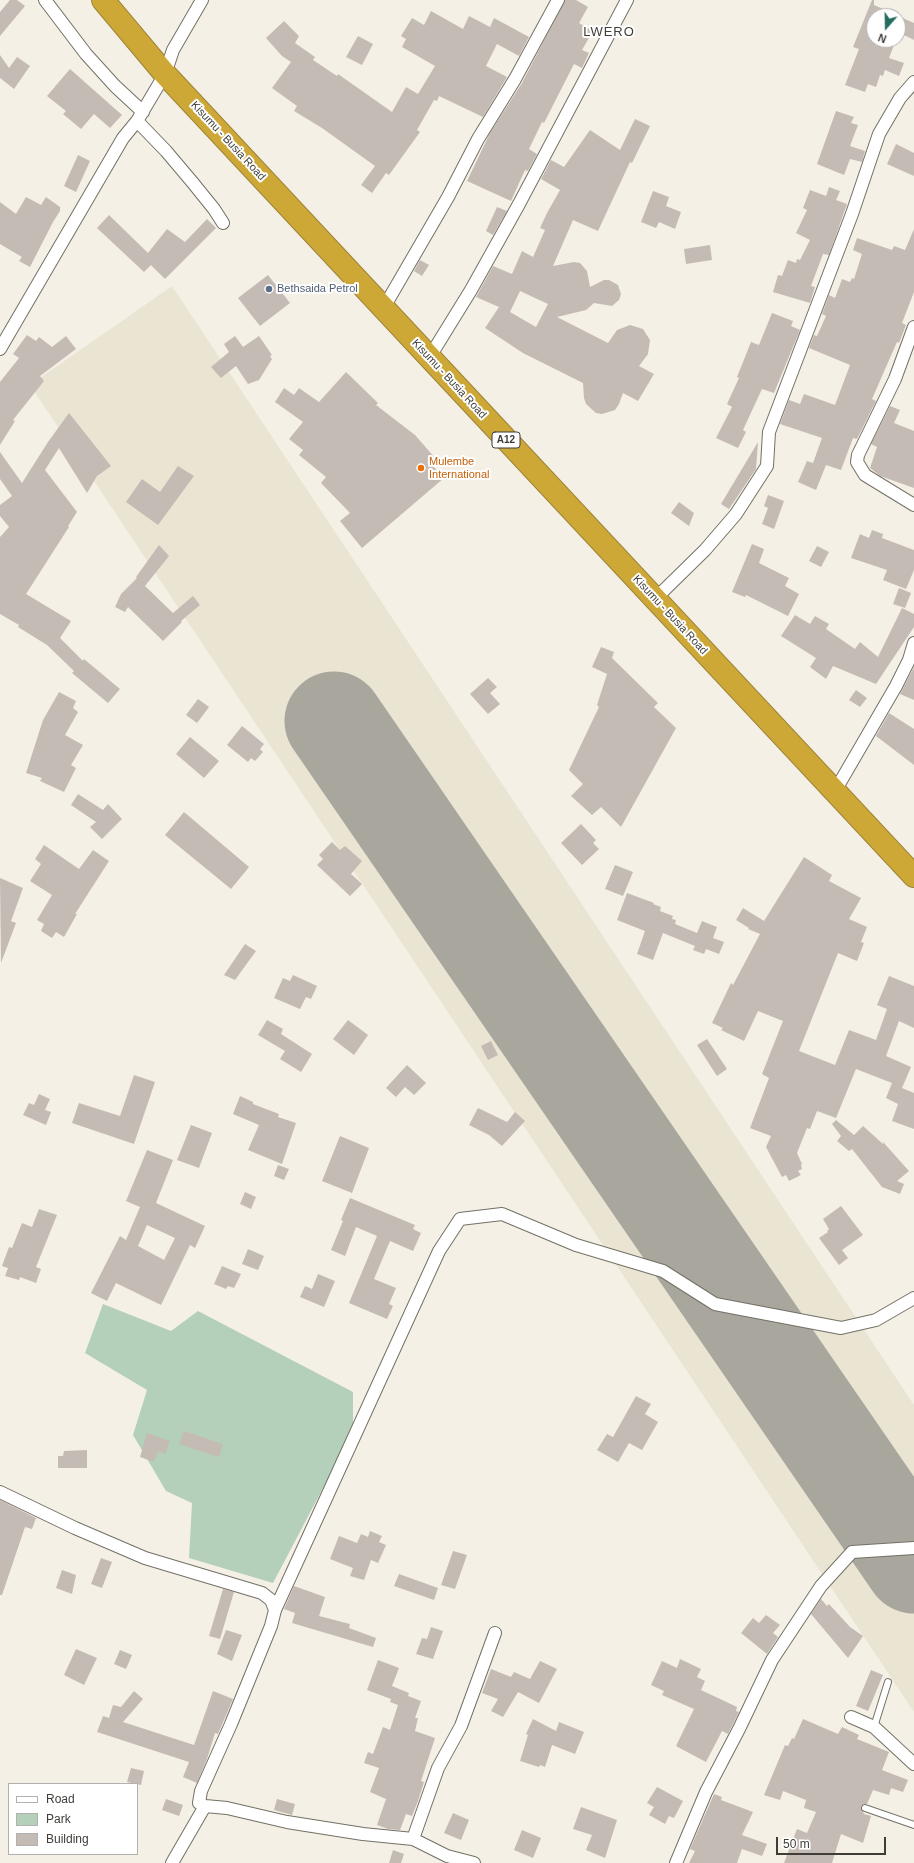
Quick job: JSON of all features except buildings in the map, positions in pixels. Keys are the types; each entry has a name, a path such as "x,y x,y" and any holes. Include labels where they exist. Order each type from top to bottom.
{"highway":[{"name":"Kisumu - Busia Road","path":"102,0 166,74 383,309 914,876"}],"street":[{"path":"45,0 86,54 140,116 166,151 214,209 223,223"},
{"path":"0,350 123,138 140,116 166,74 173,50 202,0"},
{"path":"383,309 448,197 478,139 516,78 558,0"},
{"path":"429,358 471,290 508,223 626,0"},
{"path":"655,599 705,550 736,514 767,466 769,432 850,221 879,134 900,98 914,82"},
{"path":"914,327 895,379 858,455 857,462 865,475 914,505"},
{"path":"835,791 896,686 909,660 914,643"},
{"path":"474,1863 447,1856 413,1839 363,1834 287,1822 227,1808 205,1806 199,1803 201,1792 231,1724 271,1626 275,1610 439,1250 460,1219 502,1214 576,1245 663,1271 715,1304 841,1328 876,1320 914,1298"},
{"path":"0,1492 75,1528 145,1558 262,1593 271,1600 275,1610"},
{"path":"676,1863 706,1792 739,1729 772,1660 821,1586 852,1552 914,1548"},
{"path":"413,1839 438,1768 461,1726 495,1633"},
{"path":"851,1717 874,1728 914,1764"},
{"path":"172,1863 205,1806"}],"lane":[{"path":"874,1728 888,1682"},
{"path":"866,1808 914,1825"}],"shaded area":[{"path":"172,286 914,1405 914,1712 30,385"}],"green space":[{"path":"103,1304 171,1331 198,1311 353,1392 353,1431 273,1583 189,1558 192,1503 166,1491 133,1435 147,1390 85,1353"}],"runway":[{"path":"334,721 914,1564"}],"place":[{"name":"Bethsaida Petrol","path":"269,289"},
{"name":"Mulembe International","path":"421,468"}],"district":[{"name":"LWERO","path":"609,32"}]}
